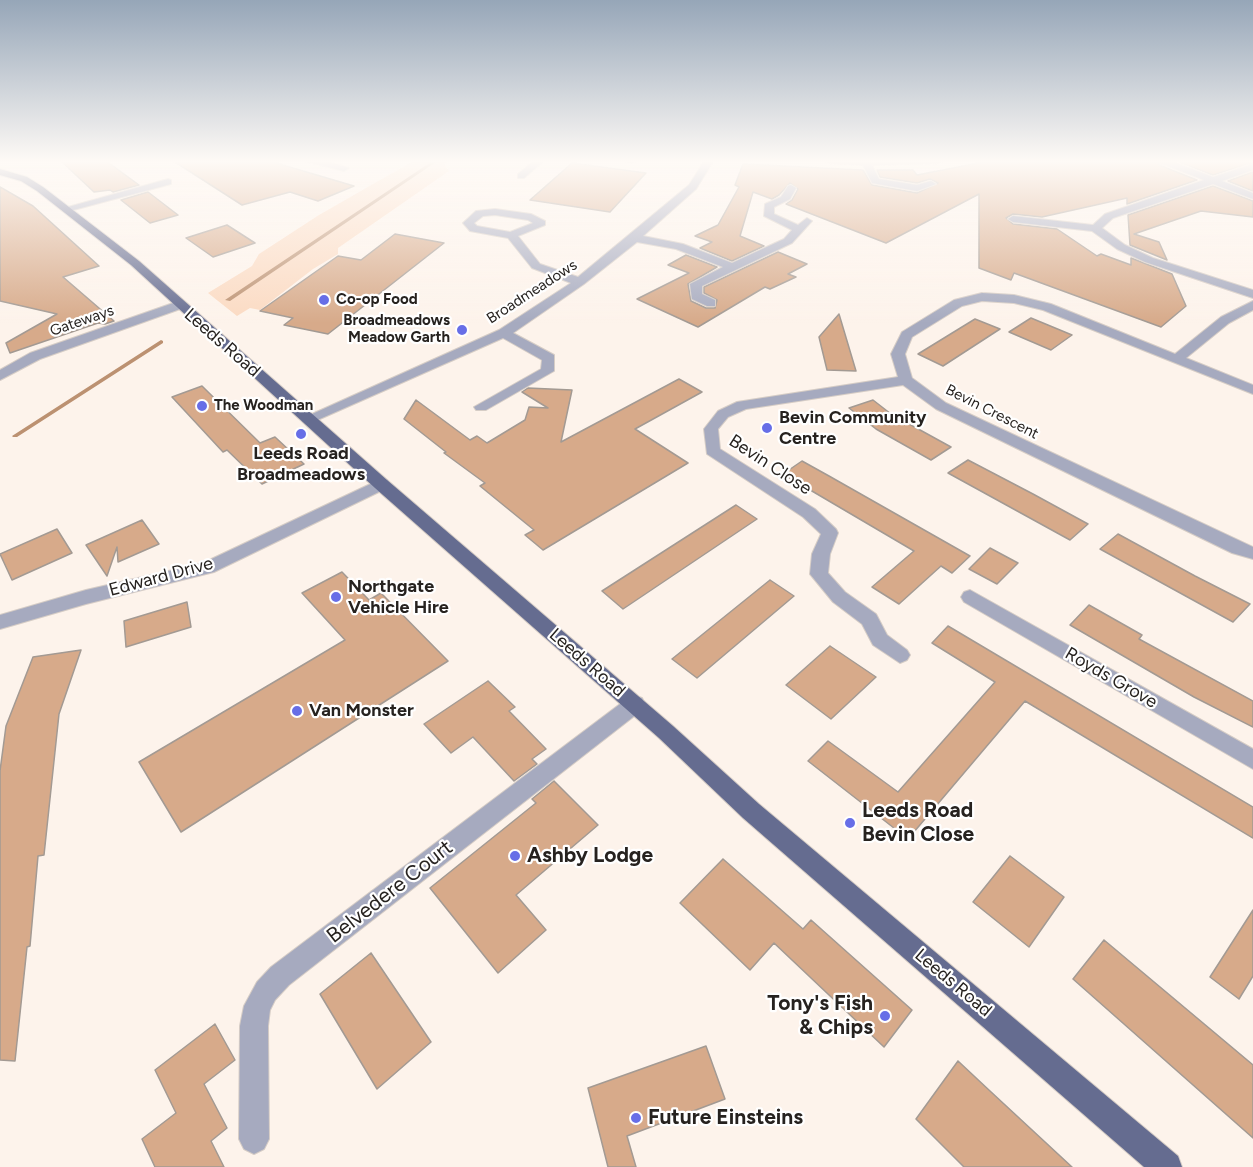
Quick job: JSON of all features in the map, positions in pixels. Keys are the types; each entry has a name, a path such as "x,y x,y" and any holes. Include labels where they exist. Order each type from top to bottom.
{"main road":[{"name":"Leeds Road","path":"73,214 135,263 179,305 634,704 751,811 1167,1167"}],"street":[{"path":"478,214 468,223 474,229 511,235 541,223 531,218 510,214"},
{"name":"Broadmeadows","path":"308,419 504,333 580,282 662,214"},
{"path":"711,303 696,296 696,284 788,241 803,225 768,214"},
{"path":"1095,228 1113,214"},
{"path":"1013,219 1095,228 1121,247 1149,260 1253,294"},
{"path":"511,235 536,266 580,282"},
{"path":"635,238 680,246 732,267"},
{"path":"906,380 898,354 907,334 957,303 982,297 1014,299 1047,307 1253,390"},
{"name":"Gateways","path":"0,376 35,356 179,305"},
{"path":"1175,360 1225,320 1253,305"},
{"path":"481,407 546,371 549,358 504,333"},
{"name":"Bevin Crescent","path":"906,380 941,406 976,424 1238,549 1253,553"},
{"name":"Bevin Close","path":"900,655 880,640 869,619 839,597 819,574 821,554 830,533 809,513 712,451 711,429 723,414 742,405 906,380"},
{"name":"Edward Drive","path":"0,622 86,597 208,568 381,483"},
{"name":"Royds Grove","path":"970,597 1253,760"},
{"name":"Belvedere Court","path":"254,1139 254,1026 257,1006 266,991 280,976 634,704"}],"shaded area":[{"path":"386,214 338,248 338,254 313,269 260,310 250,308 237,316 208,293 252,266 259,254 319,215"}],"building":[{"path":"0,214 42,214 99,266 63,277 114,321 105,324 98,323 10,353 6,343 57,314 0,301"},
{"path":"139,214 178,215 150,223"},
{"path":"724,214 746,214 740,236 764,246 732,261 700,248 712,242 695,236 718,225"},
{"path":"813,214 940,214 886,243"},
{"path":"979,214 1012,214 1006,218 1013,224 1057,229 1097,256 1101,254 1131,265 1131,258 1172,274 1186,306 1161,327 1014,273 1011,280 979,268"},
{"path":"1017,214 1053,214 1042,217"},
{"path":"1191,214 1134,234 1159,242 1167,260 1130,245 1128,215"},
{"path":"1231,214 1253,214 1253,217"},
{"path":"227,225 255,243 213,257 186,238"},
{"name":"Co-op Food","path":"395,234 444,243 328,334 284,325 293,318 260,311 338,256 361,260"},
{"path":"778,252 807,264 788,274 796,277 770,289 765,287 698,327 637,299 689,273 668,265 686,255 717,267 688,284 691,301 706,308 715,308 717,300 704,293 704,287"},
{"path":"839,314 856,371 827,370 819,337"},
{"path":"1031,318 1072,335 1051,350 1009,332"},
{"path":"975,319 1000,329 943,366 918,354"},
{"path":"679,379 702,392 635,429 688,463 543,550 525,535 534,530 480,486 485,483 444,453 446,452 404,419 416,400 470,440 477,436 487,443 525,420 529,407 548,408 522,392 528,388 572,390 561,442"},
{"path":"202,386 260,443 275,437 304,464 262,484 227,450 223,452 172,397"},
{"path":"873,400 891,414 951,447 931,460 876,429 849,408"},
{"path":"968,460 1088,524 1070,540 948,473"},
{"path":"802,461 970,556 952,573 941,566 899,604 872,587 914,551 783,474"},
{"path":"736,505 757,519 623,609 602,591"},
{"path":"142,520 159,544 118,562 117,547 107,576 86,545"},
{"path":"57,529 72,553 12,580 0,554"},
{"path":"1118,534 1250,604 1233,622 1100,549"},
{"path":"990,548 1018,563 997,584 969,569"},
{"name":"Van Monster","path":"342,572 369,600 381,593 448,661 181,832 139,762 345,640 302,593"},
{"path":"770,580 794,596 697,678 672,659"},
{"path":"187,602 191,627 126,647 124,621"},
{"path":"1089,605 1142,635 1139,639 1253,701 1253,727 1194,697 1070,625"},
{"path":"948,626 1253,807 1253,838 1025,701 908,839 808,761 828,741 898,792 995,682 932,643"},
{"path":"830,646 876,677 831,719 786,685"},
{"path":"81,650 59,714 44,855 38,856 30,946 27,947 15,1061 0,1060 0,771 6,726 33,657"},
{"path":"488,681 515,707 509,711 546,749 532,759 537,764 514,781 473,737 451,753 424,724"},
{"name":"Ashby Lodge","path":"554,781 598,825 516,895 546,930 498,973 430,888 536,803 532,799"},
{"path":"1010,856 1064,897 1029,947 973,902"},
{"path":"723,859 803,929 811,920 912,1010 884,1047 774,943 750,970 680,903"},
{"path":"1253,910 1253,976 1239,999 1210,977"},
{"path":"1104,940 1253,1065 1253,1138 1073,979"},
{"path":"371,953 431,1042 377,1089 320,994"},
{"path":"215,1024 235,1060 204,1084 227,1128 211,1141 224,1167 155,1167 142,1139 176,1113 155,1070"},
{"name":"Future Einsteins","path":"706,1046 725,1099 627,1136 636,1167 608,1167 588,1088"},
{"path":"958,1061 1072,1167 964,1167 916,1119"}],"waterway":[{"path":"228,300 356,214"},
{"path":"15,436 161,342"}],"place":[{"name":"Co-op Food","path":"324,300"},
{"name":"Broadmeadows Meadow Garth","path":"462,330"},
{"name":"The Woodman","path":"202,406"},
{"name":"Bevin Community Centre","path":"767,428"},
{"name":"Leeds Road Broadmeadows","path":"301,434"},
{"name":"Northgate Vehicle Hire","path":"336,597"},
{"name":"Van Monster","path":"297,711"},
{"name":"Leeds Road Bevin Close","path":"850,823"},
{"name":"Ashby Lodge","path":"515,856"},
{"name":"Tony's Fish & Chips","path":"885,1016"},
{"name":"Future Einsteins","path":"636,1118"}]}
